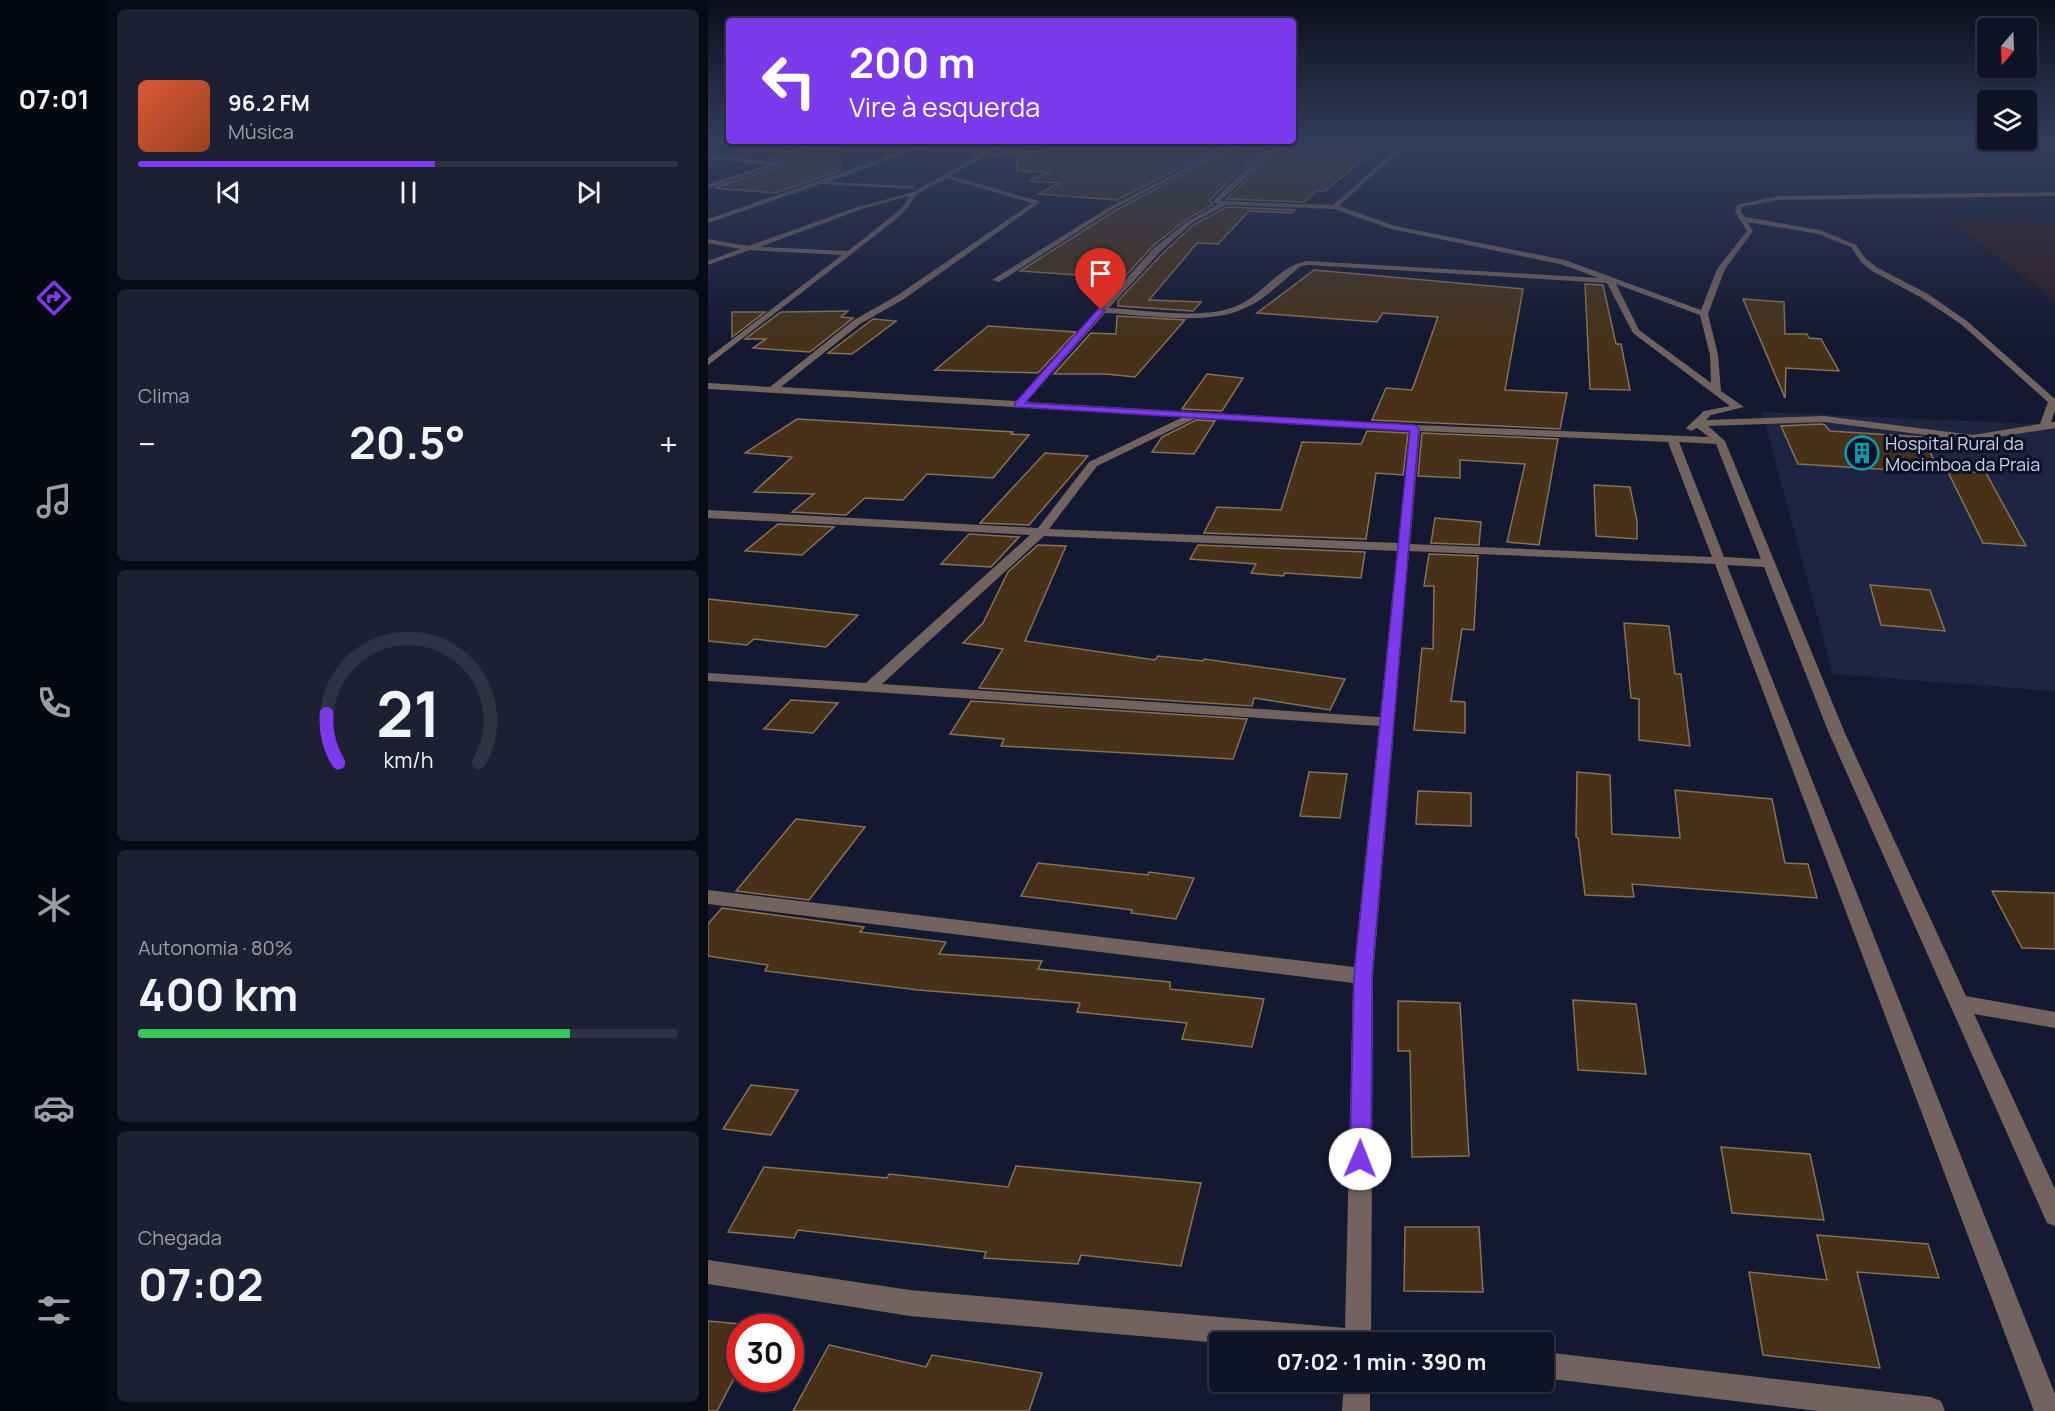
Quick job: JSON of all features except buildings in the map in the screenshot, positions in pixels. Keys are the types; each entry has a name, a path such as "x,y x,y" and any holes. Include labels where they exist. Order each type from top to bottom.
{"street":[{"path":"708,221 744,210"},
{"path":"708,263 855,210"},
{"path":"708,362 903,210"},
{"path":"772,390 857,322 901,297 1026,210"},
{"path":"996,280 1073,230 1110,210"},
{"path":"1018,405 1157,250 1190,222 1213,210"},
{"path":"1343,210 1393,228 1562,262 1704,314"},
{"path":"1716,392 1714,355 1704,314 1721,269 1750,231 1738,210"},
{"path":"1698,423 1824,419 1972,438 2050,425 2053,402 1992,343 1932,299 1861,261 1854,246 1820,232 1744,219"},
{"path":"708,241 747,248 848,253"},
{"path":"1101,310 1191,314 1233,311 1244,306 1299,264 1308,263 1610,281"},
{"path":"1610,281 1636,331 1739,407 1708,413 1698,423 1672,438"},
{"path":"708,386 1415,428 1720,441"},
{"path":"870,687 1041,532 1094,464 1195,415"},
{"path":"1698,423 1720,441 1836,731 2055,1215"},
{"path":"1358,1332 1363,976 1415,428"},
{"path":"1672,438 2048,1411"},
{"path":"708,514 1041,532 1405,545 1769,563"},
{"path":"708,677 1387,722"},
{"path":"708,897 1363,976"},
{"path":"1958,1004 2055,1020"},
{"path":"708,1272 910,1303 1238,1332"},
{"path":"1554,1366 1931,1411"},
{"path":"1356,1411 1357,1392"}],"shaded area":[{"path":"1949,220 2055,223 2055,300"},
{"path":"1762,412 2055,425 2055,691 1833,674"}],"place":[{"name":"Hospital Rural da Mocimboa da Praia","path":"1862,453"}],"route":[{"path":"1101,310 1018,405 1415,428 1363,976 1360,1159"}]}
